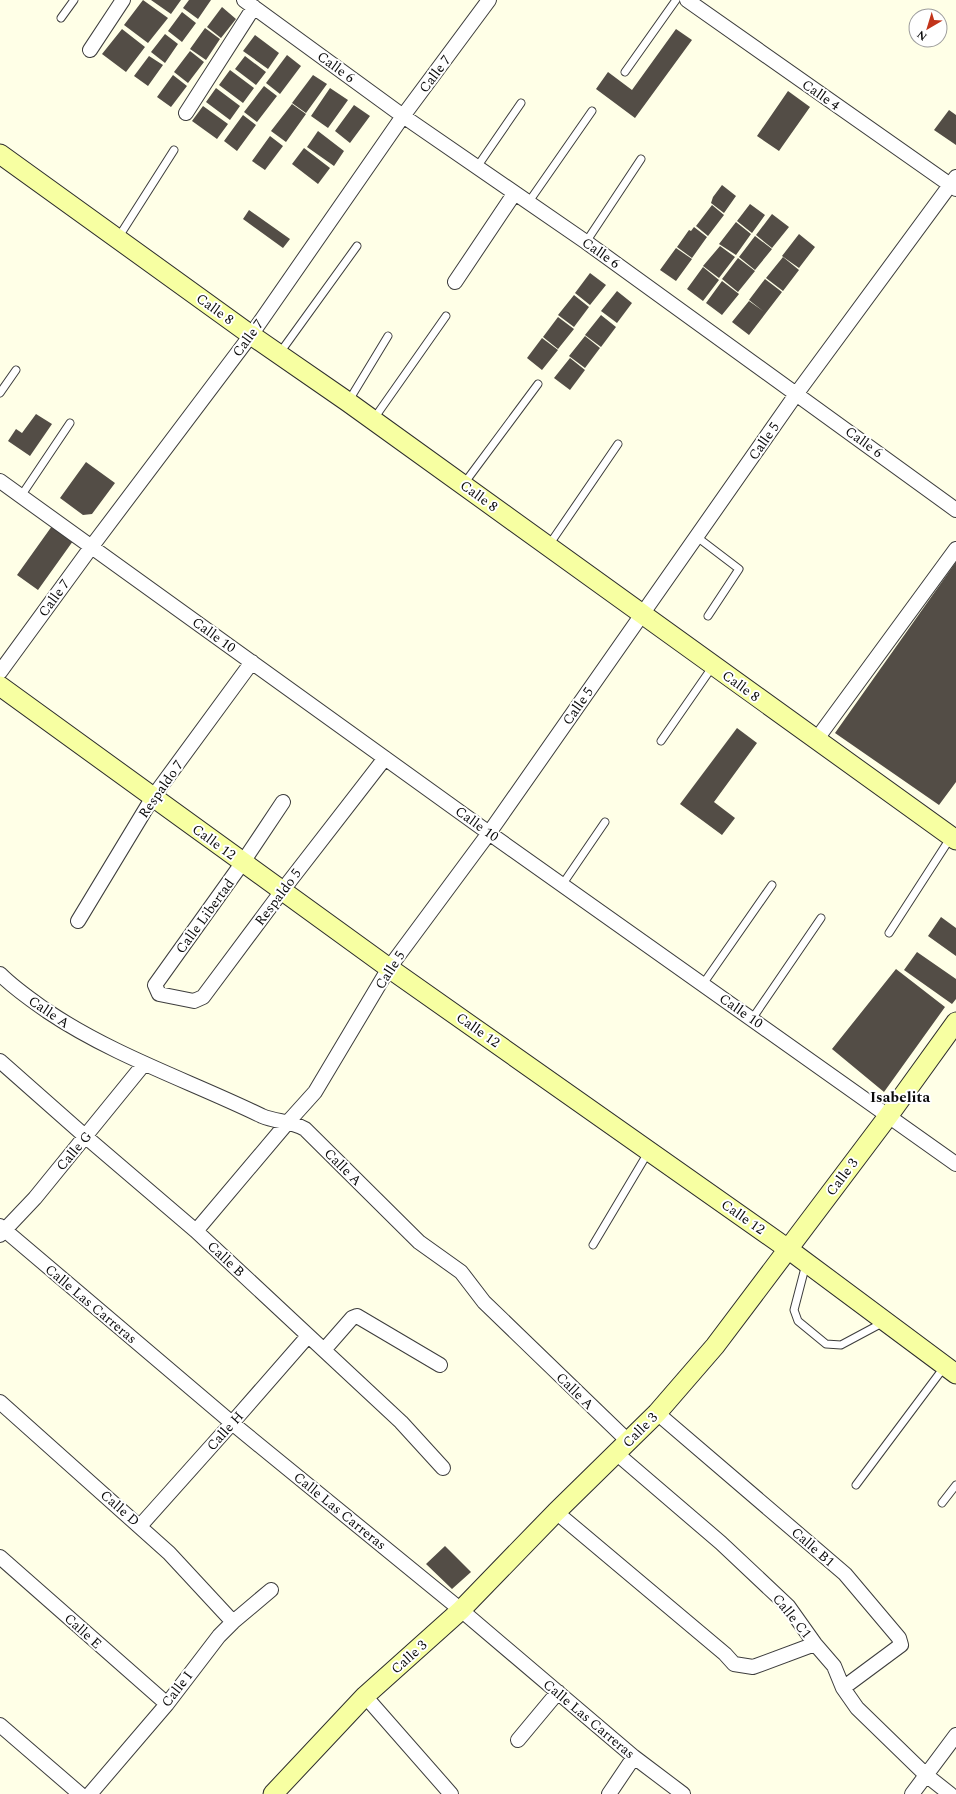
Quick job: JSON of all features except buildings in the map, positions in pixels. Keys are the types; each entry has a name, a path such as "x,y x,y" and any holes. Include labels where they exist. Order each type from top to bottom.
{"street":[{"path":"90,50 123,0"},
{"name":"Calle 7","path":"0,672 92,546 251,335 403,116 489,0"},
{"name":"Calle 4","path":"687,0 954,184"},
{"path":"186,113 249,4"},
{"name":"Calle 6","path":"249,4 403,116 514,194 586,242 797,393 956,510"},
{"name":"Calle 8","path":"0,154 251,335 348,402 954,838"},
{"name":"Calle 5","path":"196,1231 315,1092 389,968 489,833 797,393 954,184"},
{"path":"455,282 514,194"},
{"name":"Calle 10","path":"0,481 489,833 889,1115 956,1164"},
{"path":"816,740 956,549"},
{"name":"Respaldo 7","path":"78,921 153,797 252,662"},
{"name":"Calle 12","path":"0,686 389,968 788,1249 884,1322 951,1370"},
{"name":"Respaldo 5","path":"156,990 159,994 194,1002 199,1000 385,758"},
{"name":"Calle Libertad","path":"156,990 155,985 243,862 283,802"},
{"name":"Calle A","path":"0,974 15,989 76,1030 144,1064 218,1094 270,1120 288,1122 307,1131 419,1242 461,1272 484,1302 623,1448"},
{"name":"Calle 3","path":"273,1794 365,1696 461,1610 556,1512 657,1413 715,1346 889,1115 956,1022"},
{"name":"Calle B","path":"0,1061 196,1231 401,1422 443,1468"},
{"name":"Calle G","path":"1,1230 35,1198 144,1064"},
{"name":"Calle Las Carreras","path":"1,1230 232,1423 461,1610 634,1757 683,1794"},
{"path":"324,1350 352,1318 357,1316 440,1365"},
{"name":"Calle H","path":"140,1526 308,1336"},
{"name":"Calle D","path":"0,1402 140,1526 169,1554 232,1622"},
{"name":"Calle B1","path":"657,1413 845,1574 899,1638 901,1645 843,1688"},
{"name":"Calle C1","path":"623,1448 782,1601 834,1666 843,1688 857,1708 926,1775 950,1794"},
{"path":"556,1512 725,1654 734,1664 753,1667 815,1644"},
{"name":"Calle E","path":"0,1557 167,1704"},
{"name":"Calle I","path":"90,1794 167,1704 208,1649 232,1622 271,1590"},
{"path":"518,1740 558,1692"},
{"path":"365,1696 451,1794"},
{"path":"0,1725 80,1794"},
{"path":"912,1794 956,1736"},
{"path":"609,1794 634,1757"}],"lane":[{"path":"61,18 74,0"},
{"path":"625,72 676,0"},
{"path":"477,167 521,104"},
{"path":"528,203 592,111"},
{"path":"117,239 174,150"},
{"path":"586,242 641,159"},
{"path":"279,354 357,246"},
{"path":"373,420 446,316"},
{"path":"348,402 388,336"},
{"path":"0,393 16,370"},
{"path":"463,485 538,384"},
{"path":"21,496 70,423"},
{"path":"548,546 618,444"},
{"path":"697,537 739,569 708,616"},
{"path":"661,741 713,666"},
{"path":"562,884 605,822"},
{"path":"888,933 954,838"},
{"path":"703,984 772,885"},
{"path":"752,1019 821,918"},
{"path":"593,1245 649,1151"},
{"path":"806,1263 794,1310 798,1321 826,1344 841,1345 884,1322"},
{"path":"856,1485 951,1370"},
{"path":"942,1503 956,1485"}],"district":[{"name":"Isabelita","path":"900,1097"}]}
